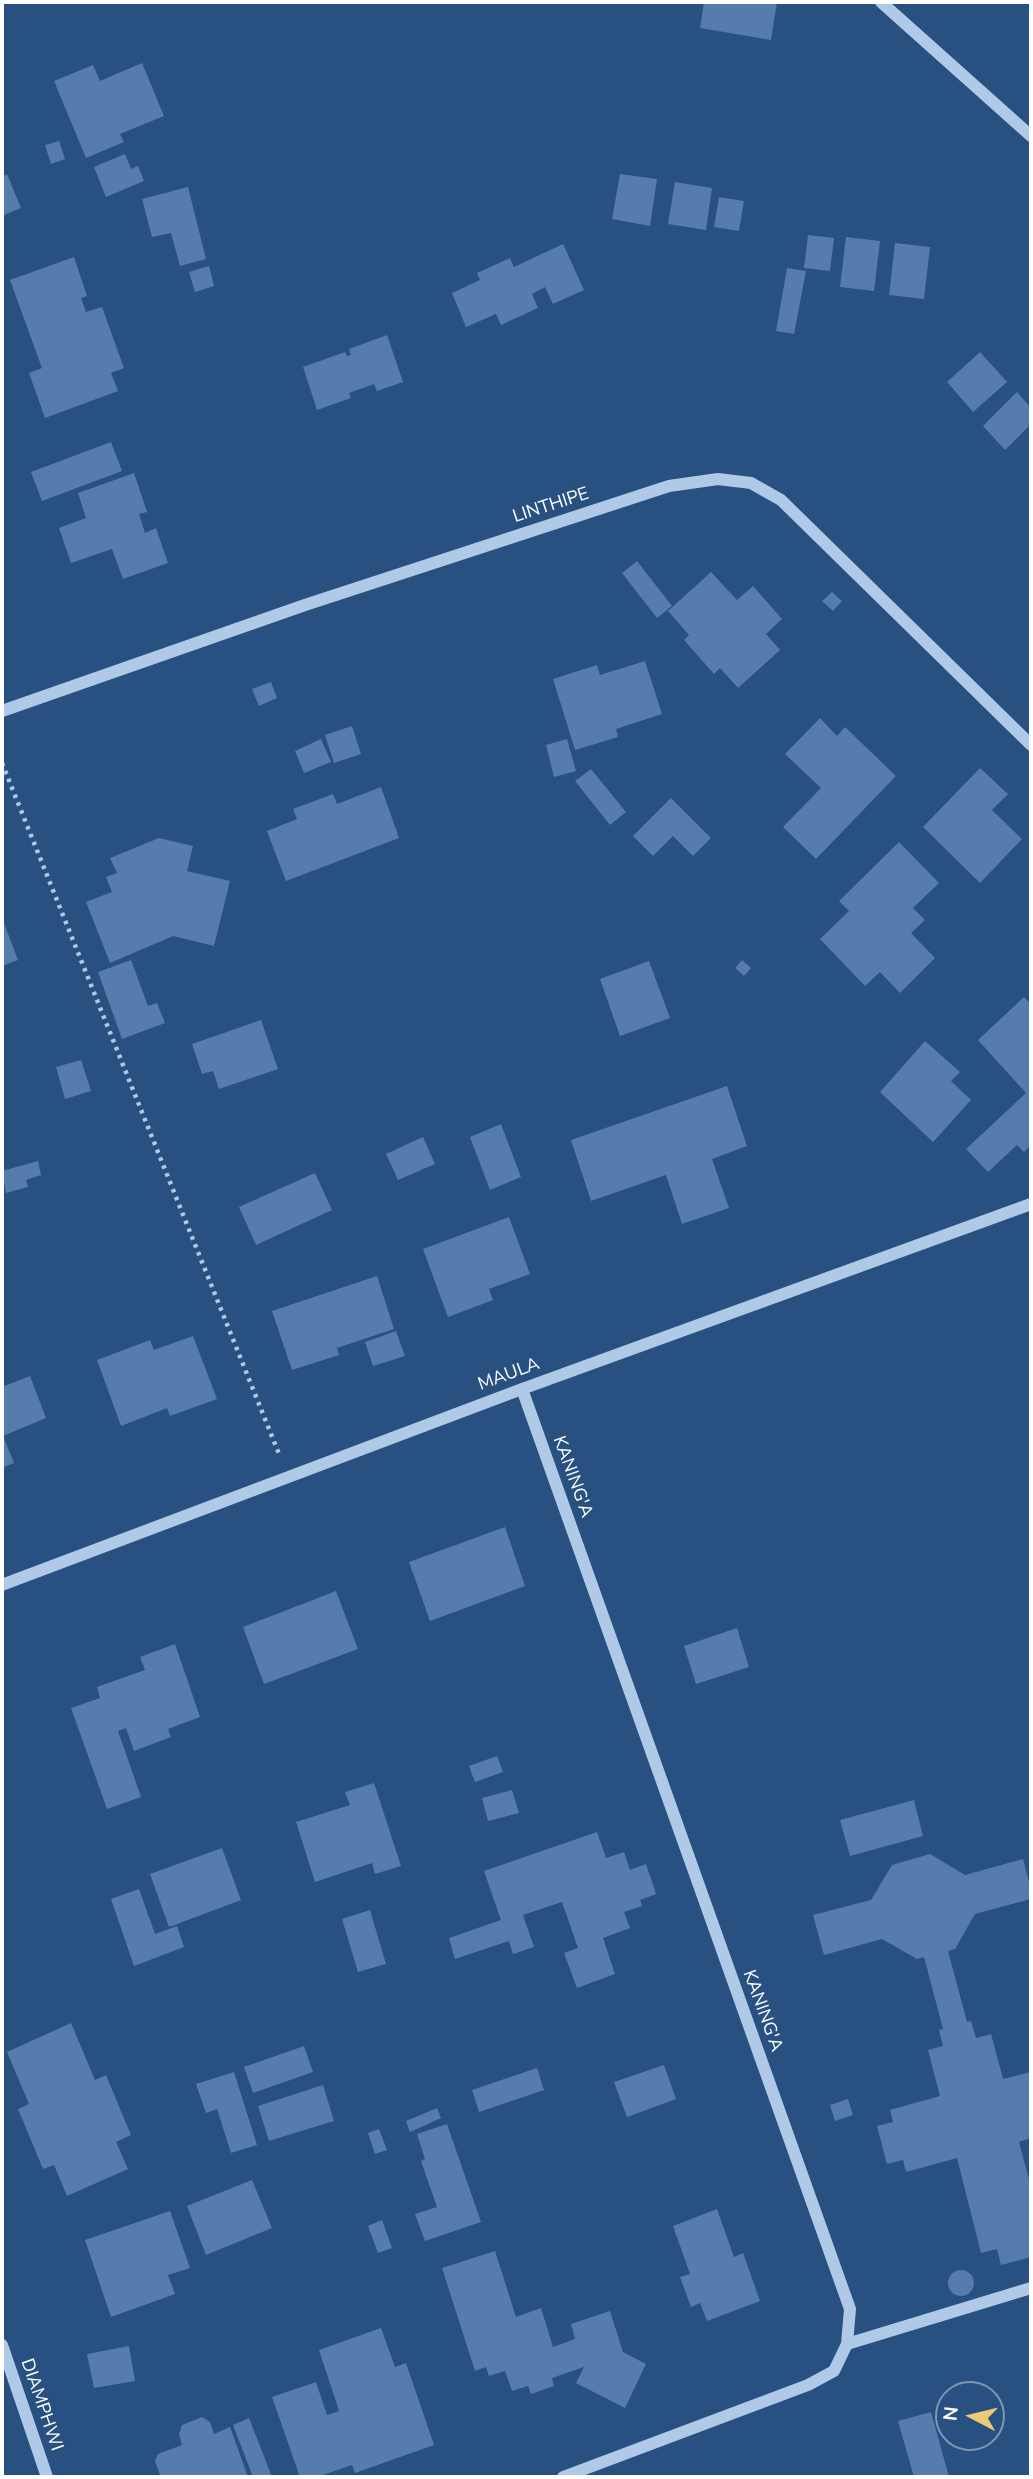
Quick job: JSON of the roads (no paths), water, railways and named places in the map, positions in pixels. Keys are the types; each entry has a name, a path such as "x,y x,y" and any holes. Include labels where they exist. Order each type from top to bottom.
{"street":[{"path":"881,2 1031,136"},
{"name":"LINTHIPE","path":"2,712 305,605 669,486 718,479 751,483 781,499 1031,745"},
{"name":"MAULA","path":"2,1585 522,1389 1031,1204"},
{"name":"KANING'A","path":"522,1389 850,2309 847,2344 834,2371 808,2385 563,2477"},
{"path":"847,2344 1031,2288"},
{"name":"DIAMPHWI","path":"2,2345 47,2477"}]}
